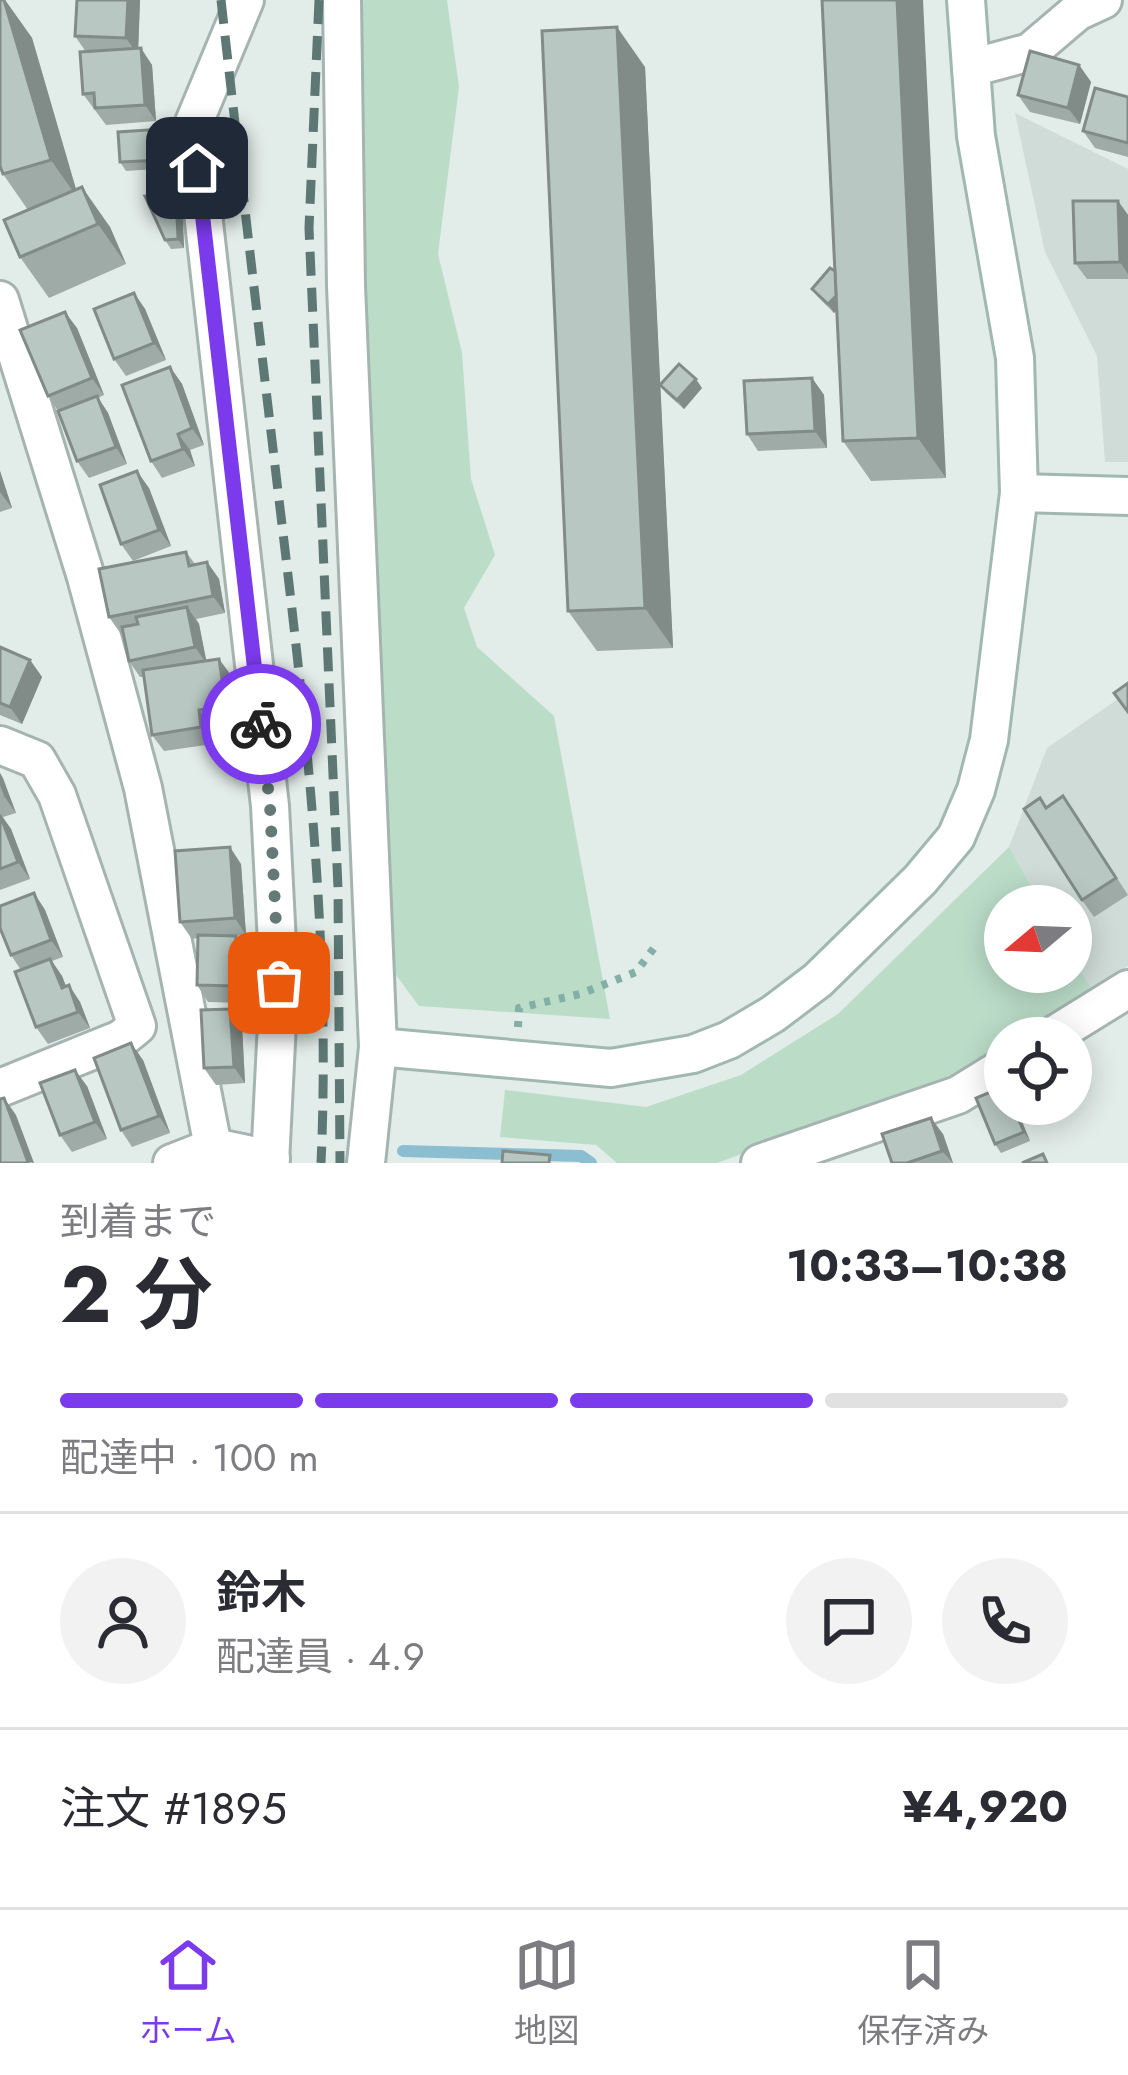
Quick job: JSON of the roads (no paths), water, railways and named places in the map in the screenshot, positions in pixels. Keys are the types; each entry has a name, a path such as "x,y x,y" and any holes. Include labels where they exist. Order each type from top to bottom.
{"street":[{"path":"172,1163 213,1147 270,1161 279,983 270,806 193,125 245,0"},
{"path":"342,0 346,286 378,1047 366,1163"},
{"path":"378,1047 611,1068 693,1054 772,1015 818,980 920,880 956,837 976,790 989,740 1018,493 1015,358 976,136 966,0"},
{"path":"971,68 1030,52 1077,12 1103,0"},
{"path":"3,324 86,578 143,788 213,1147"},
{"path":"1018,493 1128,496"},
{"path":"0,746 37,760 57,795 137,1025 121,1039 0,1088"},
{"path":"1083,1017 1128,989"},
{"path":"760,1163 958,1095 984,1079"}],"waterway":[{"path":"403,1151 581,1156 591,1163"}],"railway":[{"path":"221,0 307,753 322,999 321,1163"},
{"path":"319,0 309,228 338,888 340,1163"}]}
